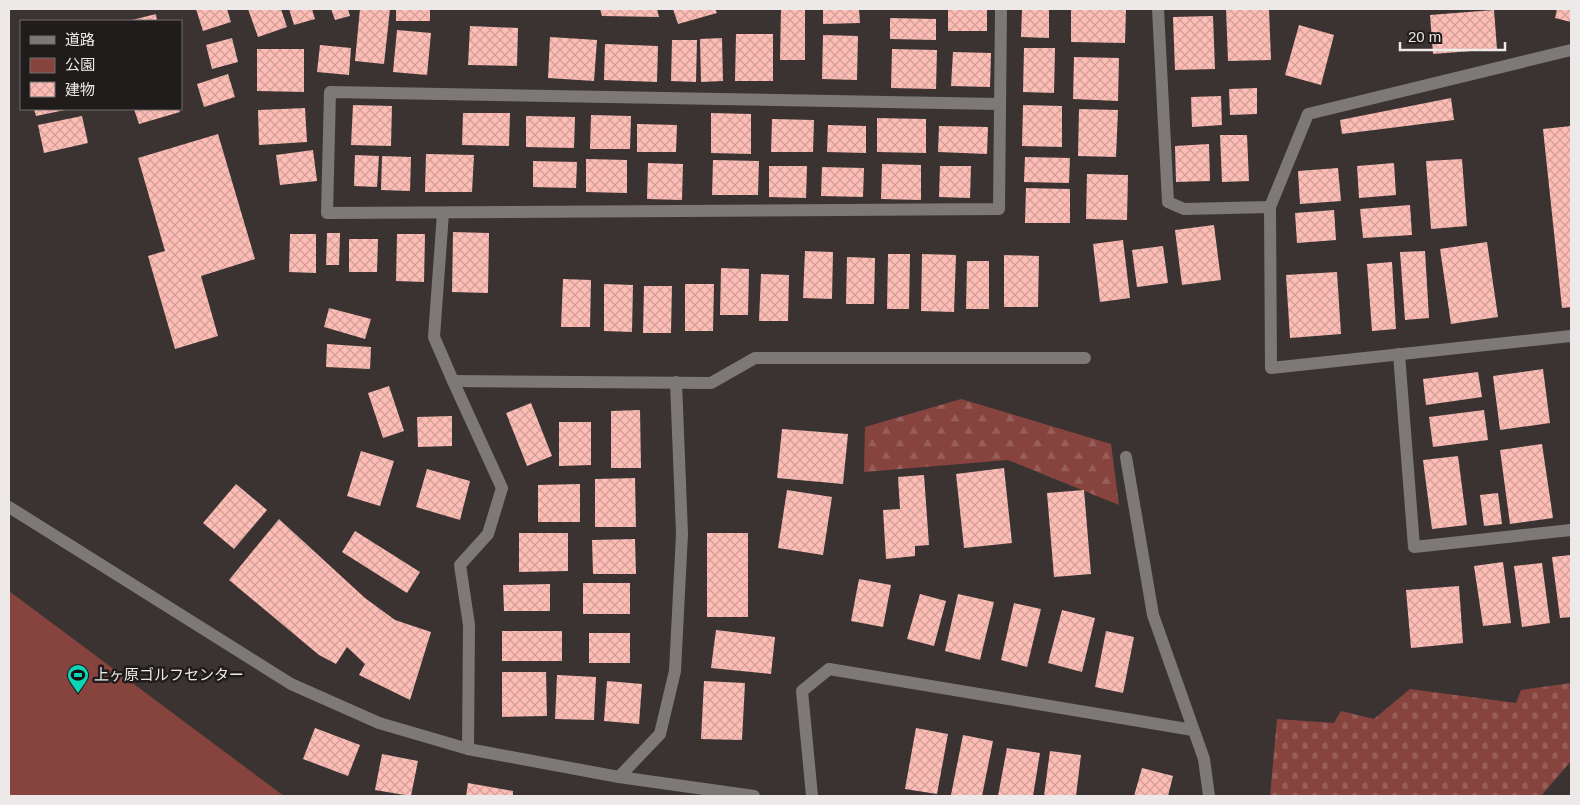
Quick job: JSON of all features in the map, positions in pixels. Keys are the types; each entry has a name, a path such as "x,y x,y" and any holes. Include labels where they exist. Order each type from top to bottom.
{"street":[{"path":"999,104 330,92 327,213 999,209 1001,9"},
{"path":"1158,9 1168,202 1184,209 1270,207"},
{"path":"1571,50 1308,114 1270,207 1271,368 1571,336"},
{"path":"443,213 434,337 452,381 502,488 488,534 460,564 469,625 468,749"},
{"path":"1399,354 1414,547 1571,530"},
{"path":"452,381 711,383 755,358 1085,358"},
{"path":"619,777 660,734 675,671 682,534 676,382"},
{"path":"1126,458 1153,615 1204,759 1208,796"},
{"path":"9,507 291,684 379,724 468,749 619,777 754,796"},
{"path":"812,796 802,690 829,670 1193,730"}],"green space":[{"path":"961,399 1111,444 1119,505 1008,460 864,472 865,427"},
{"name":"上ヶ原ゴルフセンター","path":"9,591 284,796 9,796"},
{"path":"1571,683 1571,761 1541,796 1270,796 1277,719 1334,723 1341,711 1374,719 1410,689 1516,703 1521,690"}],"building":[{"path":"196,9 227,9 231,22 203,31"},
{"path":"248,9 281,9 287,27 258,37"},
{"path":"289,9 312,9 315,19 294,25"},
{"path":"331,9 348,9 350,16 335,20"},
{"path":"360,9 390,9 384,64 355,61"},
{"path":"396,9 430,9 430,21 396,21"},
{"path":"600,9 657,9 659,17 602,16"},
{"path":"673,9 715,9 717,13 678,24"},
{"path":"781,9 805,9 805,60 780,60"},
{"path":"823,9 859,9 860,23 823,24"},
{"path":"948,9 987,10 987,31 948,31"},
{"path":"1022,9 1049,9 1049,38 1021,37"},
{"path":"1071,9 1126,9 1125,43 1071,42"},
{"path":"1226,9 1269,9 1271,60 1228,61"},
{"path":"1557,9 1571,9 1571,22 1555,18"},
{"path":"1494,10 1497,49 1433,54 1430,15"},
{"path":"156,14 157,20 132,20"},
{"path":"1213,16 1215,69 1175,70 1173,17"},
{"path":"890,18 936,19 936,40 890,39"},
{"path":"1299,25 1334,35 1321,85 1285,75"},
{"path":"470,26 518,28 517,66 468,65"},
{"path":"397,30 431,33 427,75 393,72"},
{"path":"736,34 773,34 773,81 735,81"},
{"path":"823,35 858,36 857,80 822,79"},
{"path":"550,37 597,40 594,81 548,78"},
{"path":"232,38 238,62 212,69 206,45"},
{"path":"722,38 723,81 701,82 700,39"},
{"path":"672,40 697,40 696,82 671,81"},
{"path":"605,44 658,46 657,82 604,80"},
{"path":"320,45 351,48 349,75 317,72"},
{"path":"1024,48 1055,48 1054,93 1023,92"},
{"path":"257,49 304,49 304,92 257,91"},
{"path":"892,49 937,50 936,89 891,88"},
{"path":"953,52 991,53 990,87 951,86"},
{"path":"1074,57 1119,58 1118,101 1073,99"},
{"path":"228,74 235,97 204,107 197,84"},
{"path":"1257,88 1257,114 1230,115 1229,89"},
{"path":"1221,96 1222,125 1192,127 1191,97"},
{"path":"1451,98 1454,120 1342,134 1340,120"},
{"path":"353,105 392,106 391,146 351,145"},
{"path":"1023,105 1062,106 1062,147 1022,146"},
{"path":"305,108 307,142 259,145 258,110"},
{"path":"1079,109 1118,110 1116,157 1078,156"},
{"path":"34,110 65,110 36,116"},
{"path":"134,110 179,110 180,112 139,124"},
{"path":"463,113 510,113 509,146 462,145"},
{"path":"711,113 751,114 751,154 711,153"},
{"path":"591,115 631,116 630,149 590,149"},
{"path":"82,116 88,143 44,153 38,125"},
{"path":"526,116 575,117 574,148 526,147"},
{"path":"877,118 926,119 926,153 877,152"},
{"path":"772,119 814,120 813,152 771,152"},
{"path":"637,124 677,125 676,152 637,152"},
{"path":"828,125 866,126 866,153 827,152"},
{"path":"939,126 988,127 987,154 938,152"},
{"path":"1571,126 1571,307 1562,308 1543,129"},
{"path":"218,134 255,259 201,276 218,336 175,349 148,256 165,251 138,158"},
{"path":"1220,135 1247,135 1249,181 1222,182"},
{"path":"1209,144 1210,181 1176,182 1175,146"},
{"path":"313,150 317,181 280,185 276,155"},
{"path":"426,154 474,155 472,192 425,192"},
{"path":"355,155 379,156 377,187 354,186"},
{"path":"382,156 411,157 410,191 381,190"},
{"path":"1025,157 1070,158 1069,183 1024,182"},
{"path":"586,159 627,160 627,193 586,192"},
{"path":"1462,159 1467,226 1431,229 1426,161"},
{"path":"713,160 759,161 758,195 712,195"},
{"path":"533,161 577,162 576,188 533,187"},
{"path":"648,163 683,164 682,200 647,199"},
{"path":"1394,163 1396,195 1359,198 1357,166"},
{"path":"882,164 921,165 921,200 881,199"},
{"path":"769,166 807,166 806,198 769,197"},
{"path":"940,166 971,166 970,198 939,197"},
{"path":"822,167 864,168 863,197 821,196"},
{"path":"1338,168 1341,201 1300,204 1298,171"},
{"path":"1087,174 1128,175 1127,220 1086,219"},
{"path":"1026,188 1070,189 1070,223 1025,223"},
{"path":"1410,205 1412,235 1363,238 1360,209"},
{"path":"1334,210 1336,240 1297,243 1295,213"},
{"path":"1214,225 1221,280 1182,285 1175,230"},
{"path":"453,232 489,233 488,293 452,292"},
{"path":"327,233 340,233 339,265 326,265"},
{"path":"290,234 316,234 316,273 289,272"},
{"path":"397,234 425,234 424,282 396,281"},
{"path":"349,239 378,239 377,272 349,272"},
{"path":"1123,240 1130,298 1100,302 1093,244"},
{"path":"1487,242 1498,317 1451,324 1440,249"},
{"path":"1163,246 1168,283 1137,287 1132,250"},
{"path":"805,251 833,252 832,299 803,298"},
{"path":"1425,251 1429,318 1405,320 1400,252"},
{"path":"888,254 910,254 909,309 887,309"},
{"path":"922,254 956,255 954,312 921,311"},
{"path":"1004,255 1039,256 1038,307 1004,307"},
{"path":"847,257 875,258 874,304 846,304"},
{"path":"967,261 989,261 989,309 966,309"},
{"path":"1392,262 1396,329 1372,331 1367,264"},
{"path":"721,268 749,269 748,315 720,315"},
{"path":"1337,272 1341,334 1290,338 1286,275"},
{"path":"761,274 789,275 788,321 759,321"},
{"path":"563,279 591,280 590,327 561,327"},
{"path":"604,284 633,285 632,332 604,331"},
{"path":"685,284 714,284 713,331 685,331"},
{"path":"644,286 672,286 671,333 643,333"},
{"path":"329,308 371,319 365,339 324,327"},
{"path":"327,344 371,347 370,369 326,367"},
{"path":"1543,369 1550,423 1500,430 1493,376"},
{"path":"1478,372 1482,397 1426,405 1423,379"},
{"path":"389,386 404,431 383,438 368,393"},
{"path":"531,403 552,456 527,466 506,413"},
{"path":"640,410 641,468 611,468 611,411"},
{"path":"1484,410 1488,440 1433,447 1429,417"},
{"path":"452,416 452,446 418,447 417,417"},
{"path":"559,422 591,422 591,465 559,466"},
{"path":"782,429 848,434 843,484 777,478"},
{"path":"1542,444 1553,518 1510,524 1500,450"},
{"path":"361,451 394,461 380,506 347,496"},
{"path":"1458,456 1467,525 1432,529 1423,460"},
{"path":"1004,468 1012,543 964,548 956,474"},
{"path":"427,469 470,481 460,520 416,507"},
{"path":"924,475 929,545 915,546 915,556 886,559 883,510 900,509 898,477"},
{"path":"635,478 636,527 595,527 595,479"},
{"path":"236,484 267,510 234,549 203,523"},
{"path":"580,484 580,522 538,522 538,485"},
{"path":"787,490 832,497 823,555 778,548"},
{"path":"1084,490 1091,574 1054,577 1047,493"},
{"path":"1498,493 1502,524 1484,526 1480,495"},
{"path":"279,519 365,598 395,620 431,632 410,700 359,675 365,664 347,647 336,664 319,655 229,580"},
{"path":"355,531 420,572 407,593 342,552"},
{"path":"519,533 568,533 568,571 519,572"},
{"path":"707,533 748,533 748,617 707,617"},
{"path":"635,539 636,574 593,574 592,540"},
{"path":"1571,555 1571,617 1560,618 1552,557"},
{"path":"1503,562 1511,623 1483,626 1474,566"},
{"path":"1542,563 1550,623 1522,627 1514,566"},
{"path":"859,579 891,585 883,627 851,621"},
{"path":"583,583 630,583 630,614 583,614"},
{"path":"550,584 550,611 504,611 503,585"},
{"path":"1459,586 1463,643 1411,648 1406,590"},
{"path":"920,594 946,601 934,646 907,639"},
{"path":"958,594 994,602 980,660 945,651"},
{"path":"1014,603 1041,609 1027,667 1001,660"},
{"path":"1062,610 1095,618 1082,672 1048,663"},
{"path":"716,630 775,637 771,674 711,668"},
{"path":"502,631 562,631 562,661 502,661"},
{"path":"1106,631 1134,637 1123,693 1095,687"},
{"path":"589,633 630,633 630,663 589,663"},
{"path":"502,672 546,672 547,716 502,717"},
{"path":"557,675 596,677 594,720 555,719"},
{"path":"607,681 642,684 639,724 604,721"},
{"path":"704,681 745,683 742,740 701,739"},
{"path":"315,728 360,745 348,776 303,759"},
{"path":"916,728 948,734 937,794 905,789"},
{"path":"963,735 993,741 982,796 951,795"},
{"path":"1007,748 1040,753 1033,796 998,796"},
{"path":"1050,751 1081,755 1076,796 1044,796"},
{"path":"382,754 418,761 411,796 375,790"},
{"path":"1142,768 1173,776 1168,796 1134,796"},
{"path":"468,783 513,791 513,796 466,796"}],"place":[{"name":"上ヶ原ゴルフセンター","path":"78,694"}]}
